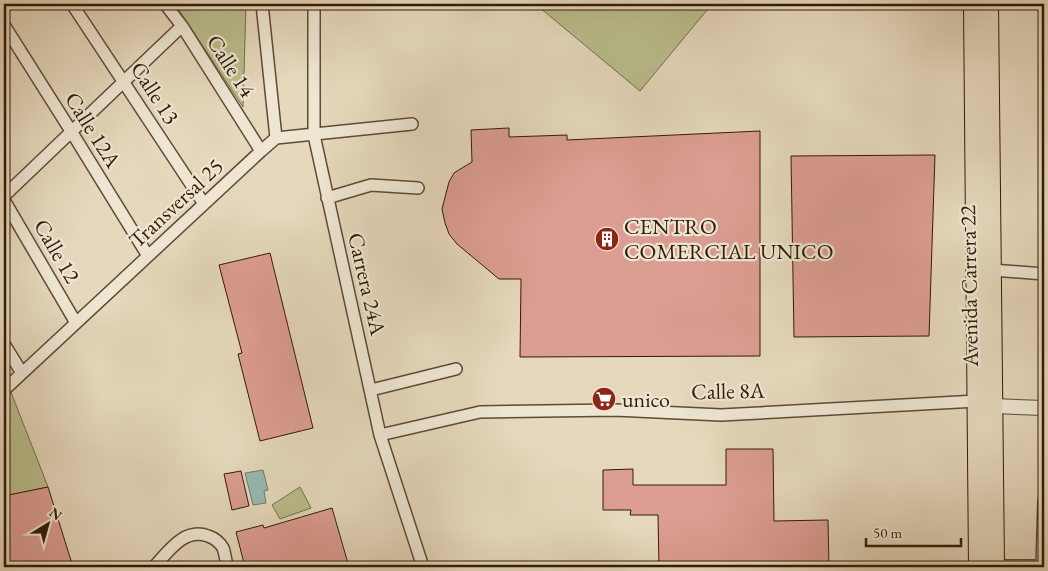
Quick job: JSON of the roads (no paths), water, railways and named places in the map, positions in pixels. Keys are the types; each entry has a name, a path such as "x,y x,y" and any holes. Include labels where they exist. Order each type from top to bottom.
{"main road":[{"name":"Avenida Carrera 22","path":"973,4 989,567"},
{"name":"Avenida Carrera 22","path":"985,404 992,270 989,4"}],"street":[{"name":"Calle 13","path":"72,4 204,204"},
{"name":"Calle 14","path":"165,4 182,26 262,151"},
{"path":"262,4 276,138 412,124"},
{"name":"Carrera 24A","path":"314,4 314,135 380,434 423,567"},
{"name":"Calle 12A","path":"4,25 148,256"},
{"path":"4,196 182,26"},
{"name":"Transversal 25","path":"4,390 276,138"},
{"path":"327,198 371,186 418,188"},
{"name":"Calle 12","path":"4,200 76,323"},
{"path":"992,270 1044,274"},
{"path":"4,344 22,373"},
{"path":"371,390 456,369"},
{"name":"Calle 8A","path":"380,434 480,412 615,410 721,415 985,404 1044,408"},
{"path":"989,567 1043,566 1044,501"},
{"path":"154,567 178,542 190,534 202,534 215,538 223,548 227,567"}],"water":[{"path":"263,470 268,490 264,491 266,503 253,505 245,473"}],"place":[{"name":"CENTRO COMERCIAL UNICO","path":"607,239"},
{"name":"unico","path":"604,399"}]}
